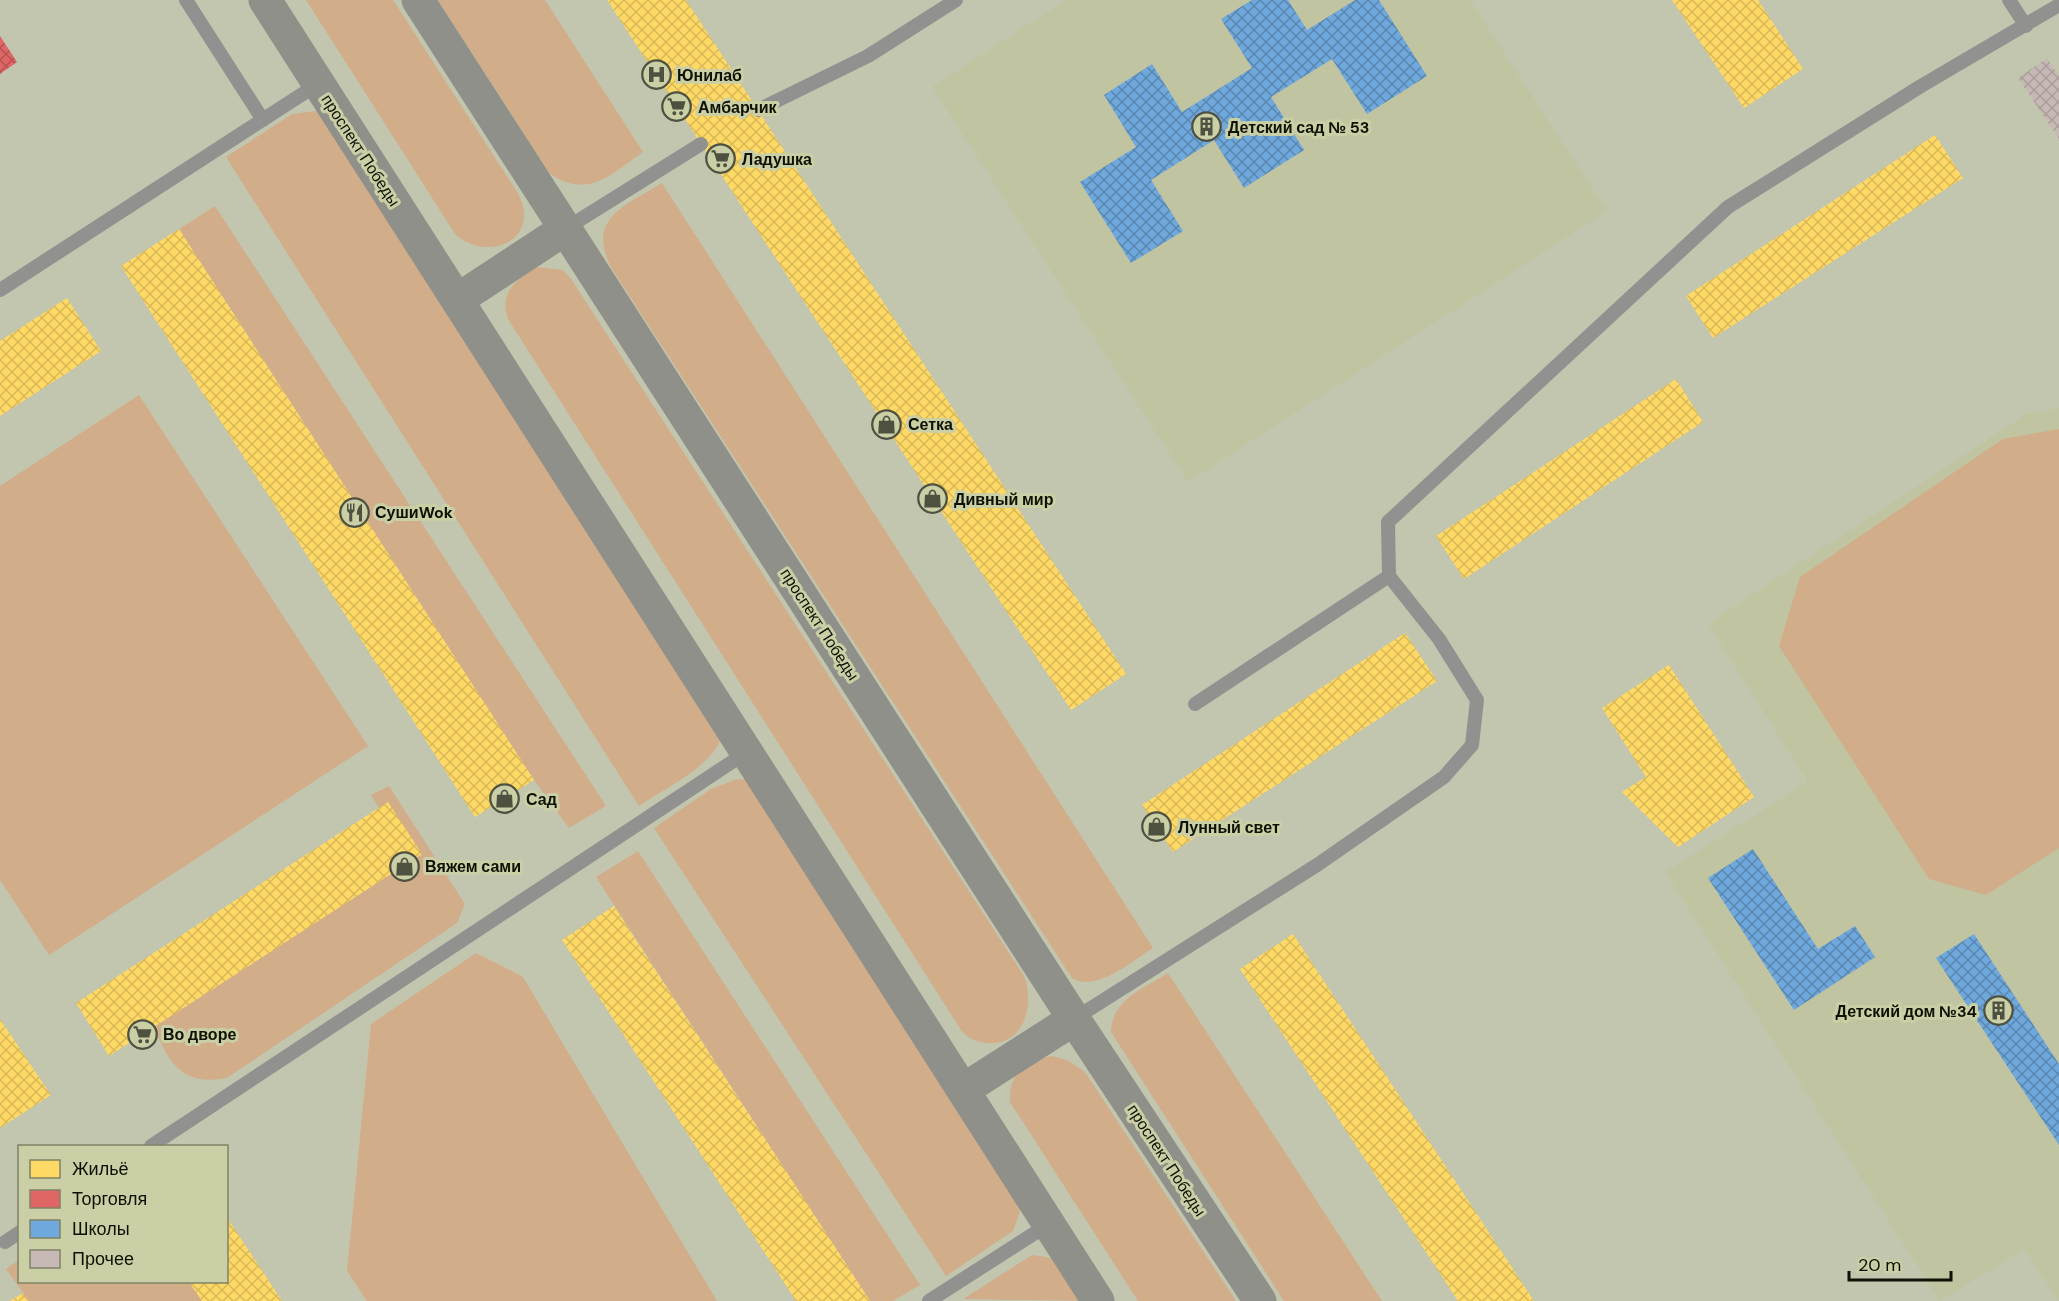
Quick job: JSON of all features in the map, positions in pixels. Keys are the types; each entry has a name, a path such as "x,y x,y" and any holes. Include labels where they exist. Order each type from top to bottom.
{"main road":[{"name":"проспект Победы","path":"265,0 1098,1301"},
{"name":"проспект Победы","path":"418,0 1074,1019 1260,1301"},
{"path":"457,300 565,229"},
{"path":"963,1090 1074,1019"}],"lane":[{"path":"186,0 263,120"},
{"path":"758,110 868,56 956,0"},
{"path":"2009,0 2026,26"},
{"path":"1074,1019 1317,865 1444,777 1472,745 1477,700 1439,639 1389,576 1388,522 1728,207 1921,86 2059,5"},
{"path":"0,290 318,84"},
{"path":"565,229 701,144"},
{"path":"1195,704 1389,576"},
{"path":"153,1145 747,752"},
{"path":"929,1301 1049,1224"},
{"path":"5,1242 18,1233"}],"shaded area":[{"path":"306,0 393,0 519,195 524,211 523,225 517,235 507,243 495,247 482,247 468,243 455,234"},
{"path":"438,0 545,0 643,152 609,176 587,184 563,181 549,173"},
{"path":"1066,0 1470,0 1607,211 1188,482 932,87"},
{"path":"315,111 325,113 720,740 707,759 697,768 639,806 226,157 292,114"},
{"path":"662,183 1153,948 1114,974 1103,979 1082,982 1072,978 612,269 605,252 603,237 606,225 623,207"},
{"path":"215,206 606,806 569,828 534,780 179,229"},
{"path":"535,267 563,270 571,279 1024,976 1028,1001 1026,1013 1016,1034 1007,1040 995,1043 981,1042 965,1035 961,1030 508,319 507,295 515,283"},
{"path":"139,395 368,746 49,955 0,880 0,486"},
{"path":"2059,408 2059,1301 2024,1249 1940,1301 1665,872 1808,782 1708,624 2026,414"},
{"path":"2059,429 2059,848 1986,895 1929,879 1779,646 1800,577 2003,439"},
{"path":"737,779 750,780 1019,1196 1020,1212 1013,1231 946,1276 654,828 711,789"},
{"path":"389,786 465,904 457,923 227,1078 199,1079 180,1070 172,1062 154,1027 388,802 379,808 371,795"},
{"path":"638,851 920,1285 893,1301 870,1301 596,877"},
{"path":"476,953 523,977 717,1301 367,1301 347,1271 371,1024"},
{"path":"1168,973 1382,1301 1284,1301 1111,1032 1117,1011 1123,1003 1139,990"},
{"path":"1052,1056 1067,1060 1085,1072 1236,1301 1138,1301 1010,1102 1012,1084 1020,1070 1034,1061"},
{"path":"1032,1255 1044,1256 1060,1263 1071,1275 1087,1301 963,1299"},
{"path":"18,1261 18,1283 190,1283 202,1301 29,1301 6,1269"}],"building: Жильё":[{"path":"607,0 686,0 1126,674 1071,710"},
{"path":"1672,0 1758,0 1803,69 1744,108"},
{"path":"1935,135 1963,178 1713,338 1686,296"},
{"path":"179,229 534,780 475,817 121,266"},
{"path":"67,298 101,351 0,416 0,341"},
{"path":"1676,379 1703,422 1464,579 1436,536"},
{"path":"1405,633 1437,681 1173,852 1142,805"},
{"path":"1669,665 1754,797 1678,847 1622,792 1646,777 1602,708"},
{"path":"388,802 422,854 109,1056 76,1003"},
{"path":"614,906 870,1301 796,1301 562,940"},
{"path":"1293,934 1534,1301 1458,1301 1240,969"},
{"path":"0,1019 51,1095 0,1128"},
{"path":"228,1219 282,1301 202,1301 190,1283 228,1283"},
{"path":"23,1293 29,1301 10,1301"}],"building: Торговля":[{"path":"0,36 17,62 0,74"}],"building: Школы":[{"name":"Детский сад № 53","path":"1252,0 1288,0 1307,30 1355,0 1379,0 1427,76 1367,114 1332,59 1271,97 1304,150 1244,188 1214,140 1151,180 1183,231 1131,263 1080,182 1136,147 1104,95 1152,64 1182,112 1252,68 1221,19"},
{"path":"1753,849 1818,949 1855,926 1875,957 1794,1010 1708,878"},
{"name":"Детский дом №34","path":"1974,934 2059,1064 2059,1145 1936,958"}],"building: Прочее":[{"path":"2047,58 2059,76 2059,139 2018,78"}],"place":[{"name":"Юнилаб","path":"656,75"},
{"name":"Амбарчик","path":"677,107"},
{"name":"Детский сад № 53","path":"1207,127"},
{"name":"Ладушка","path":"721,159"},
{"name":"Сетка","path":"887,424"},
{"name":"Дивный мир","path":"933,499"},
{"name":"СушиWok","path":"354,512"},
{"name":"Сад","path":"505,799"},
{"name":"Лунный свет","path":"1157,827"},
{"name":"Вяжем сами","path":"404,866"},
{"name":"Детский дом №34","path":"1998,1011"},
{"name":"Во дворе","path":"142,1034"}]}
